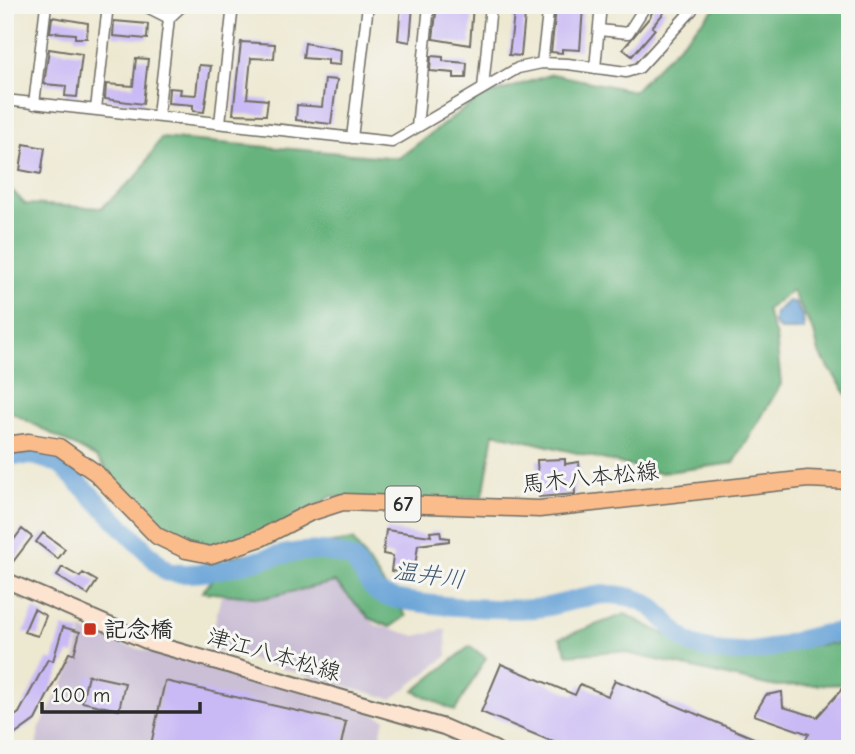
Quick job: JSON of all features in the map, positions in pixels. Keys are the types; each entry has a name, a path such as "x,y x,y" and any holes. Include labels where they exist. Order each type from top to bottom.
{"main road":[{"name":"馬木八本松線","path":"5,445 29,442 60,447 96,473 157,536 186,550 211,555 261,538 309,513 343,502 539,509 745,484 808,479 850,481"},
{"name":"津江八本松線","path":"5,580 151,643 444,727 495,749"}],"street":[{"path":"34,104 46,5"},
{"path":"96,109 108,5"},
{"path":"143,5 169,18"},
{"path":"158,116 169,18 183,5"},
{"path":"220,123 233,5"},
{"path":"352,138 368,5"},
{"path":"417,127 429,5"},
{"path":"483,88 491,5"},
{"path":"542,63 549,5"},
{"path":"594,68 601,5"},
{"path":"599,30 628,33 646,5"},
{"path":"5,100 392,142 519,68 542,63 626,72 639,68 694,7"}],"shaded area":[{"path":"334,573 357,607 376,625 416,636 446,629 447,656 392,699 209,648 221,596 266,583"},
{"path":"82,630 116,643 355,705 385,719 381,732 386,749 36,749 39,729 75,661"}],"green space":[{"path":"718,5 825,5 836,10 850,5 850,399 819,353 814,332 792,291 766,310 776,337 781,384 734,463 660,473 494,433 483,496 401,504 332,496 261,538 204,550 153,524 97,458 5,409 5,183 25,204 101,208 138,175 161,138 399,158 477,99 552,74 634,91"},
{"path":"353,540 406,616 390,627 369,618 335,582 264,598 202,592 231,556"},
{"path":"625,614 679,642 766,650 850,642 850,684 771,686 618,651 568,655 560,638"},
{"path":"470,646 486,658 455,711 414,691"}],"water":[{"path":"788,301 795,303 803,317 804,330 780,330 774,323 775,313"}],"building":[{"path":"401,5 413,5 410,42 398,40"},
{"path":"437,5 473,5 470,45 433,39"},
{"path":"655,5 666,10 652,27 655,29 632,56 623,49 650,17"},
{"path":"572,6 583,7 580,50 562,49 562,53 551,52 556,9 571,10"},
{"path":"514,14 525,15 521,56 509,55"},
{"path":"52,17 88,23 87,38 50,32"},
{"path":"114,21 148,24 147,39 113,36"},
{"path":"241,42 275,44 274,59 251,58 247,98 268,100 266,115 233,114"},
{"path":"305,43 341,50 340,65 328,64 328,60 303,58"},
{"path":"49,49 82,54 77,97 65,96 66,86 44,84"},
{"path":"431,56 443,57 443,61 467,63 466,78 454,78 454,73 430,71"},
{"path":"136,58 148,59 143,104 105,99 106,84 133,86"},
{"path":"199,65 211,66 204,112 193,111 193,105 168,103 169,88 181,89 180,94 196,95"},
{"path":"325,79 337,80 331,124 296,120 297,105 322,107"},
{"path":"24,144 45,148 41,174 20,170"},
{"path":"565,459 565,464 579,462 580,476 574,477 575,494 539,497 537,460"},
{"path":"22,529 32,537 12,563 5,557 5,536 12,542"},
{"path":"386,530 431,536 430,532 440,531 441,537 449,538 449,541 418,545 414,574 391,571 393,556 383,554"},
{"path":"43,533 65,549 58,559 36,542"},
{"path":"62,567 80,577 83,573 97,581 88,595 57,576"},
{"path":"34,609 46,616 38,636 24,632"},
{"path":"63,627 80,632 74,654 69,653 35,720 10,738 5,731 5,723 19,713 48,659 53,661"},
{"path":"501,664 575,695 580,684 608,696 615,680 780,749 570,749 481,712"},
{"path":"88,675 125,683 119,710 82,702"},
{"path":"165,681 346,722 340,749 150,749"},
{"path":"843,688 850,692 850,749 799,749 809,734 754,715 766,695 782,692 783,707 817,717"}],"waterway":[{"name":"温井川","path":"5,459 9,455 35,456 60,464 167,572 215,571 308,551 331,553 354,560 376,592 411,602 458,607 525,609 597,595 631,597 649,605 685,640 695,646 713,650 746,652 835,632 850,632"}],"place":[{"name":"記念橋","path":"90,629"}]}
